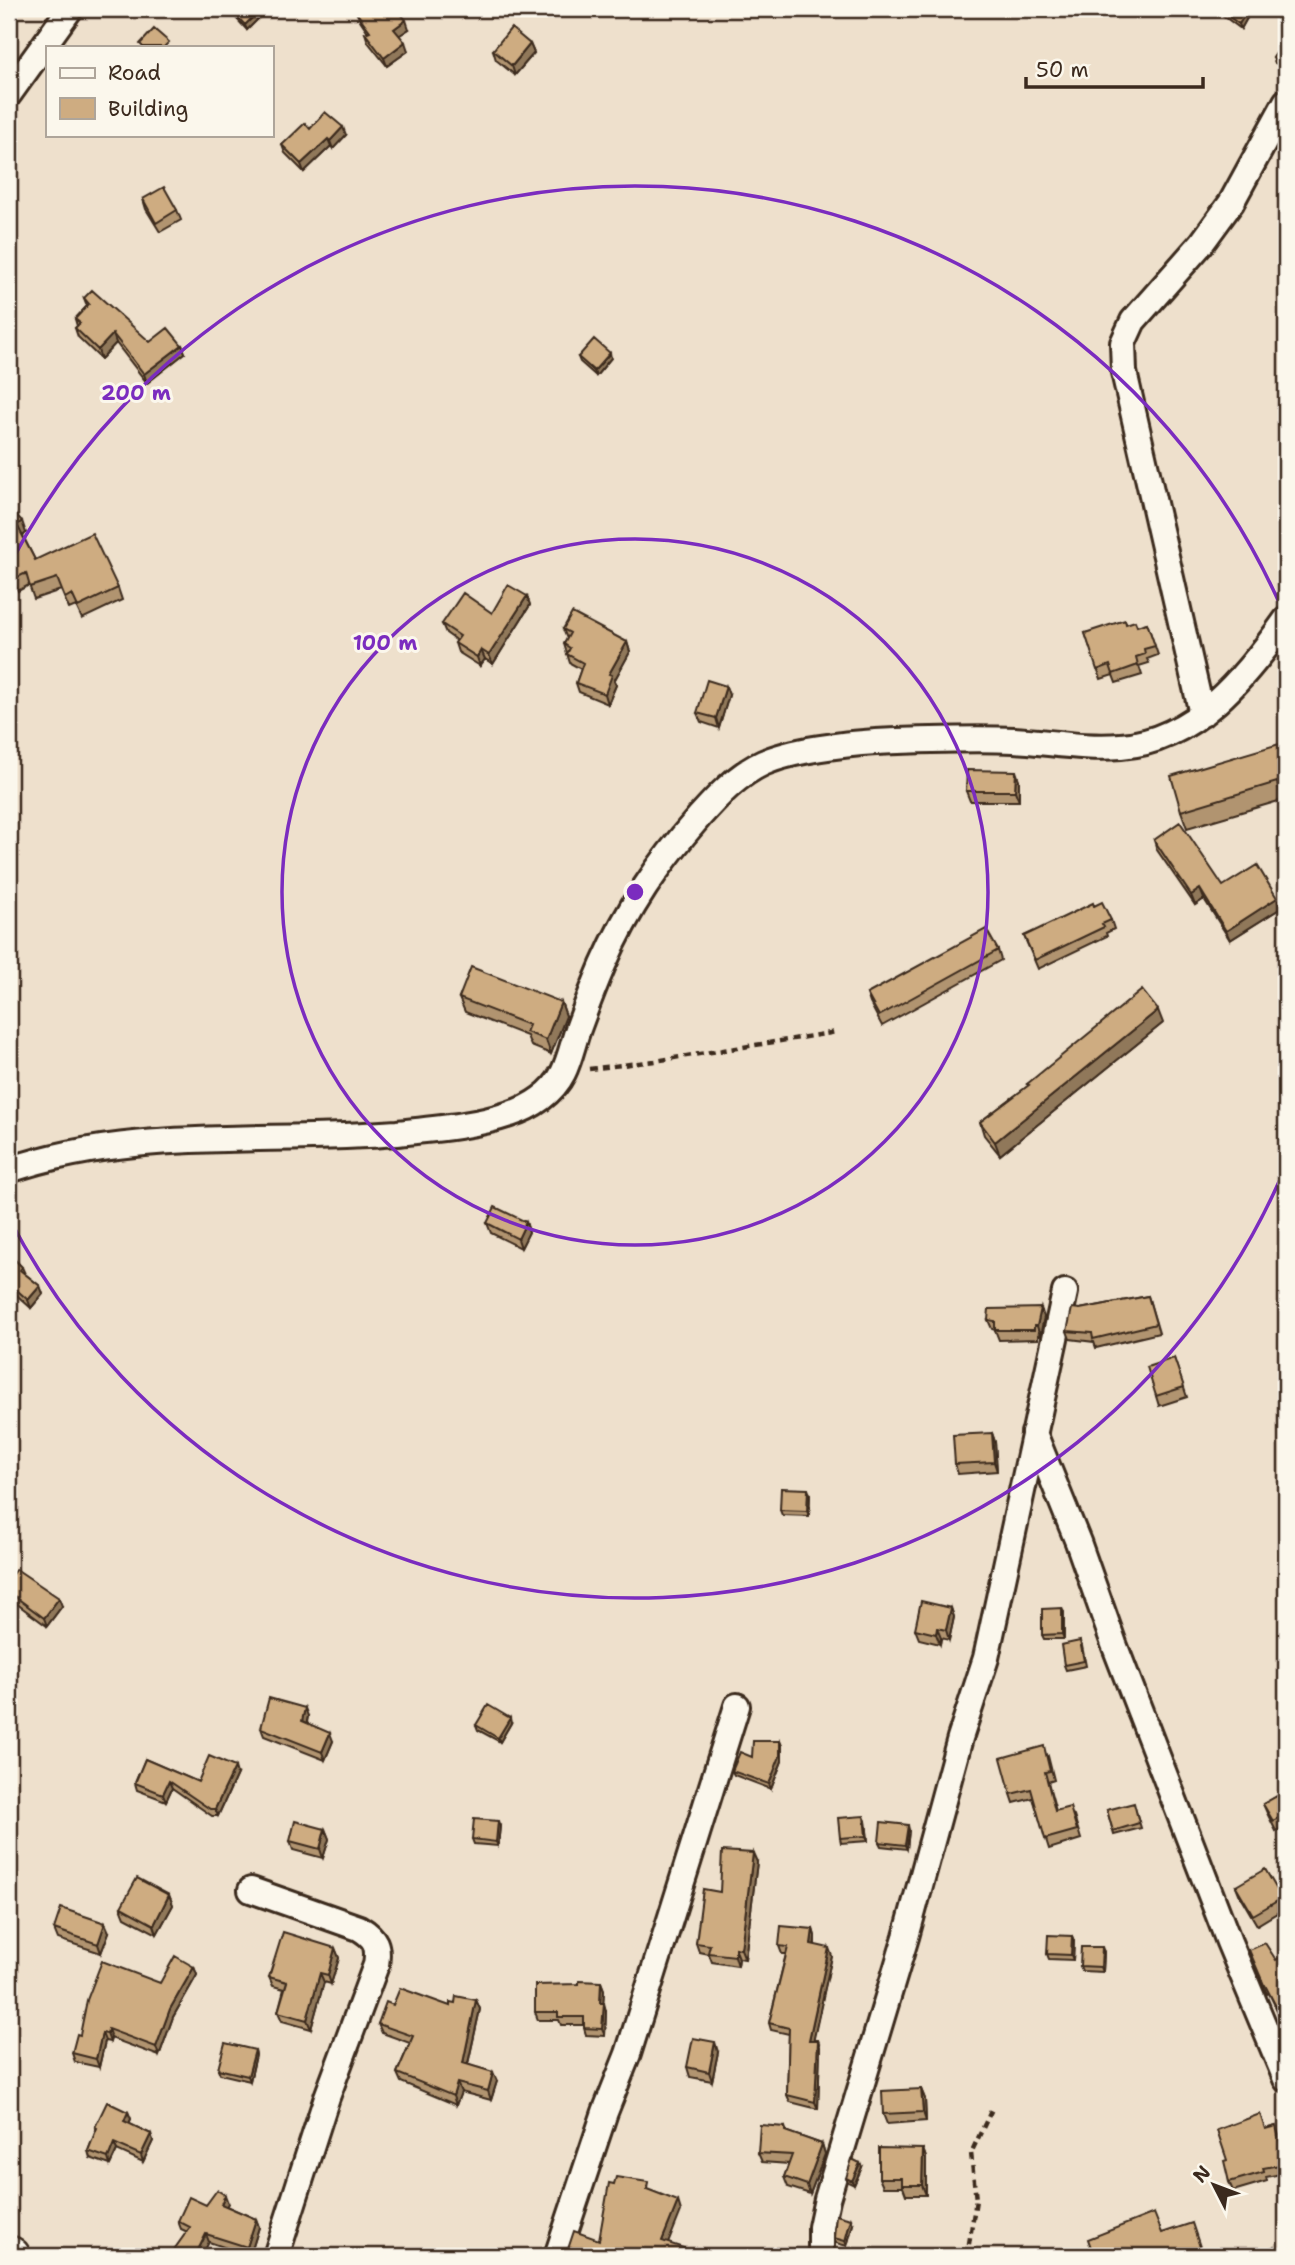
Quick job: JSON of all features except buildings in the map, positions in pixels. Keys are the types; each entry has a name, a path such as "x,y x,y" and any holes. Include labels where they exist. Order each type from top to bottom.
{"street":[{"path":"9,94 70,9"},
{"path":"1202,714 1124,372 1123,343 1133,321 1201,244 1231,203 1286,102"},
{"path":"9,1170 59,1156 128,1144 186,1139 361,1136 419,1131 488,1120 513,1113 549,1092 563,1072 603,965 645,884 670,850 712,802 738,778 764,763 850,744 938,739 1122,746 1146,741 1172,732 1202,714 1241,678 1286,620"},
{"path":"821,2256 821,2227 827,2199 906,1937 960,1738 986,1658 1065,1293"},
{"path":"1034,1433 1229,1942 1286,2079"},
{"path":"557,2256 604,2112 628,2054 737,1706"},
{"path":"251,1890 359,1928 372,1936 377,1943 378,1954 327,2096 276,2256"}],"path":[{"path":"563,1072 654,1061 837,1031"},
{"path":"967,2256 976,2200 971,2153 992,2109"}]}
